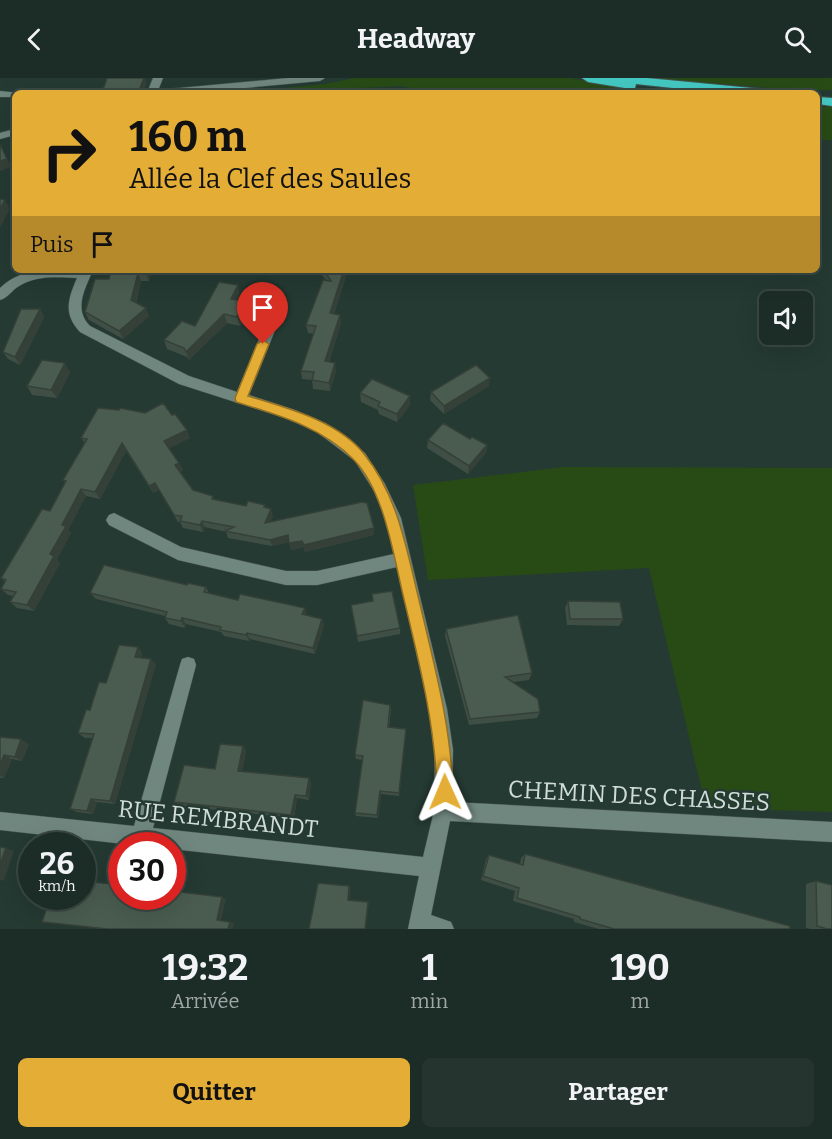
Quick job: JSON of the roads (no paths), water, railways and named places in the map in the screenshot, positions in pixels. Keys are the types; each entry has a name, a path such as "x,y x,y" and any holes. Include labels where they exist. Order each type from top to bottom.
{"highway":[{"path":"588,78 671,90"},
{"path":"619,78 726,90"}],"street":[{"path":"190,90 320,78"},
{"path":"0,296 14,283 35,274 60,273"},
{"path":"86,273 73,308 76,319 85,329 184,380 290,414 322,428 360,457 388,504 441,728 445,772 443,811 419,925 444,929"},
{"path":"241,398 278,308"},
{"path":"114,520 178,553 286,578 317,578 402,559"},
{"path":"142,832 188,665"},
{"name":"CHEMIN DES CHASSES","path":"443,811 832,832"},
{"name":"RUE REMBRANDT","path":"0,821 108,832"},
{"name":"RUE REMBRANDT","path":"186,841 431,868"}]}
